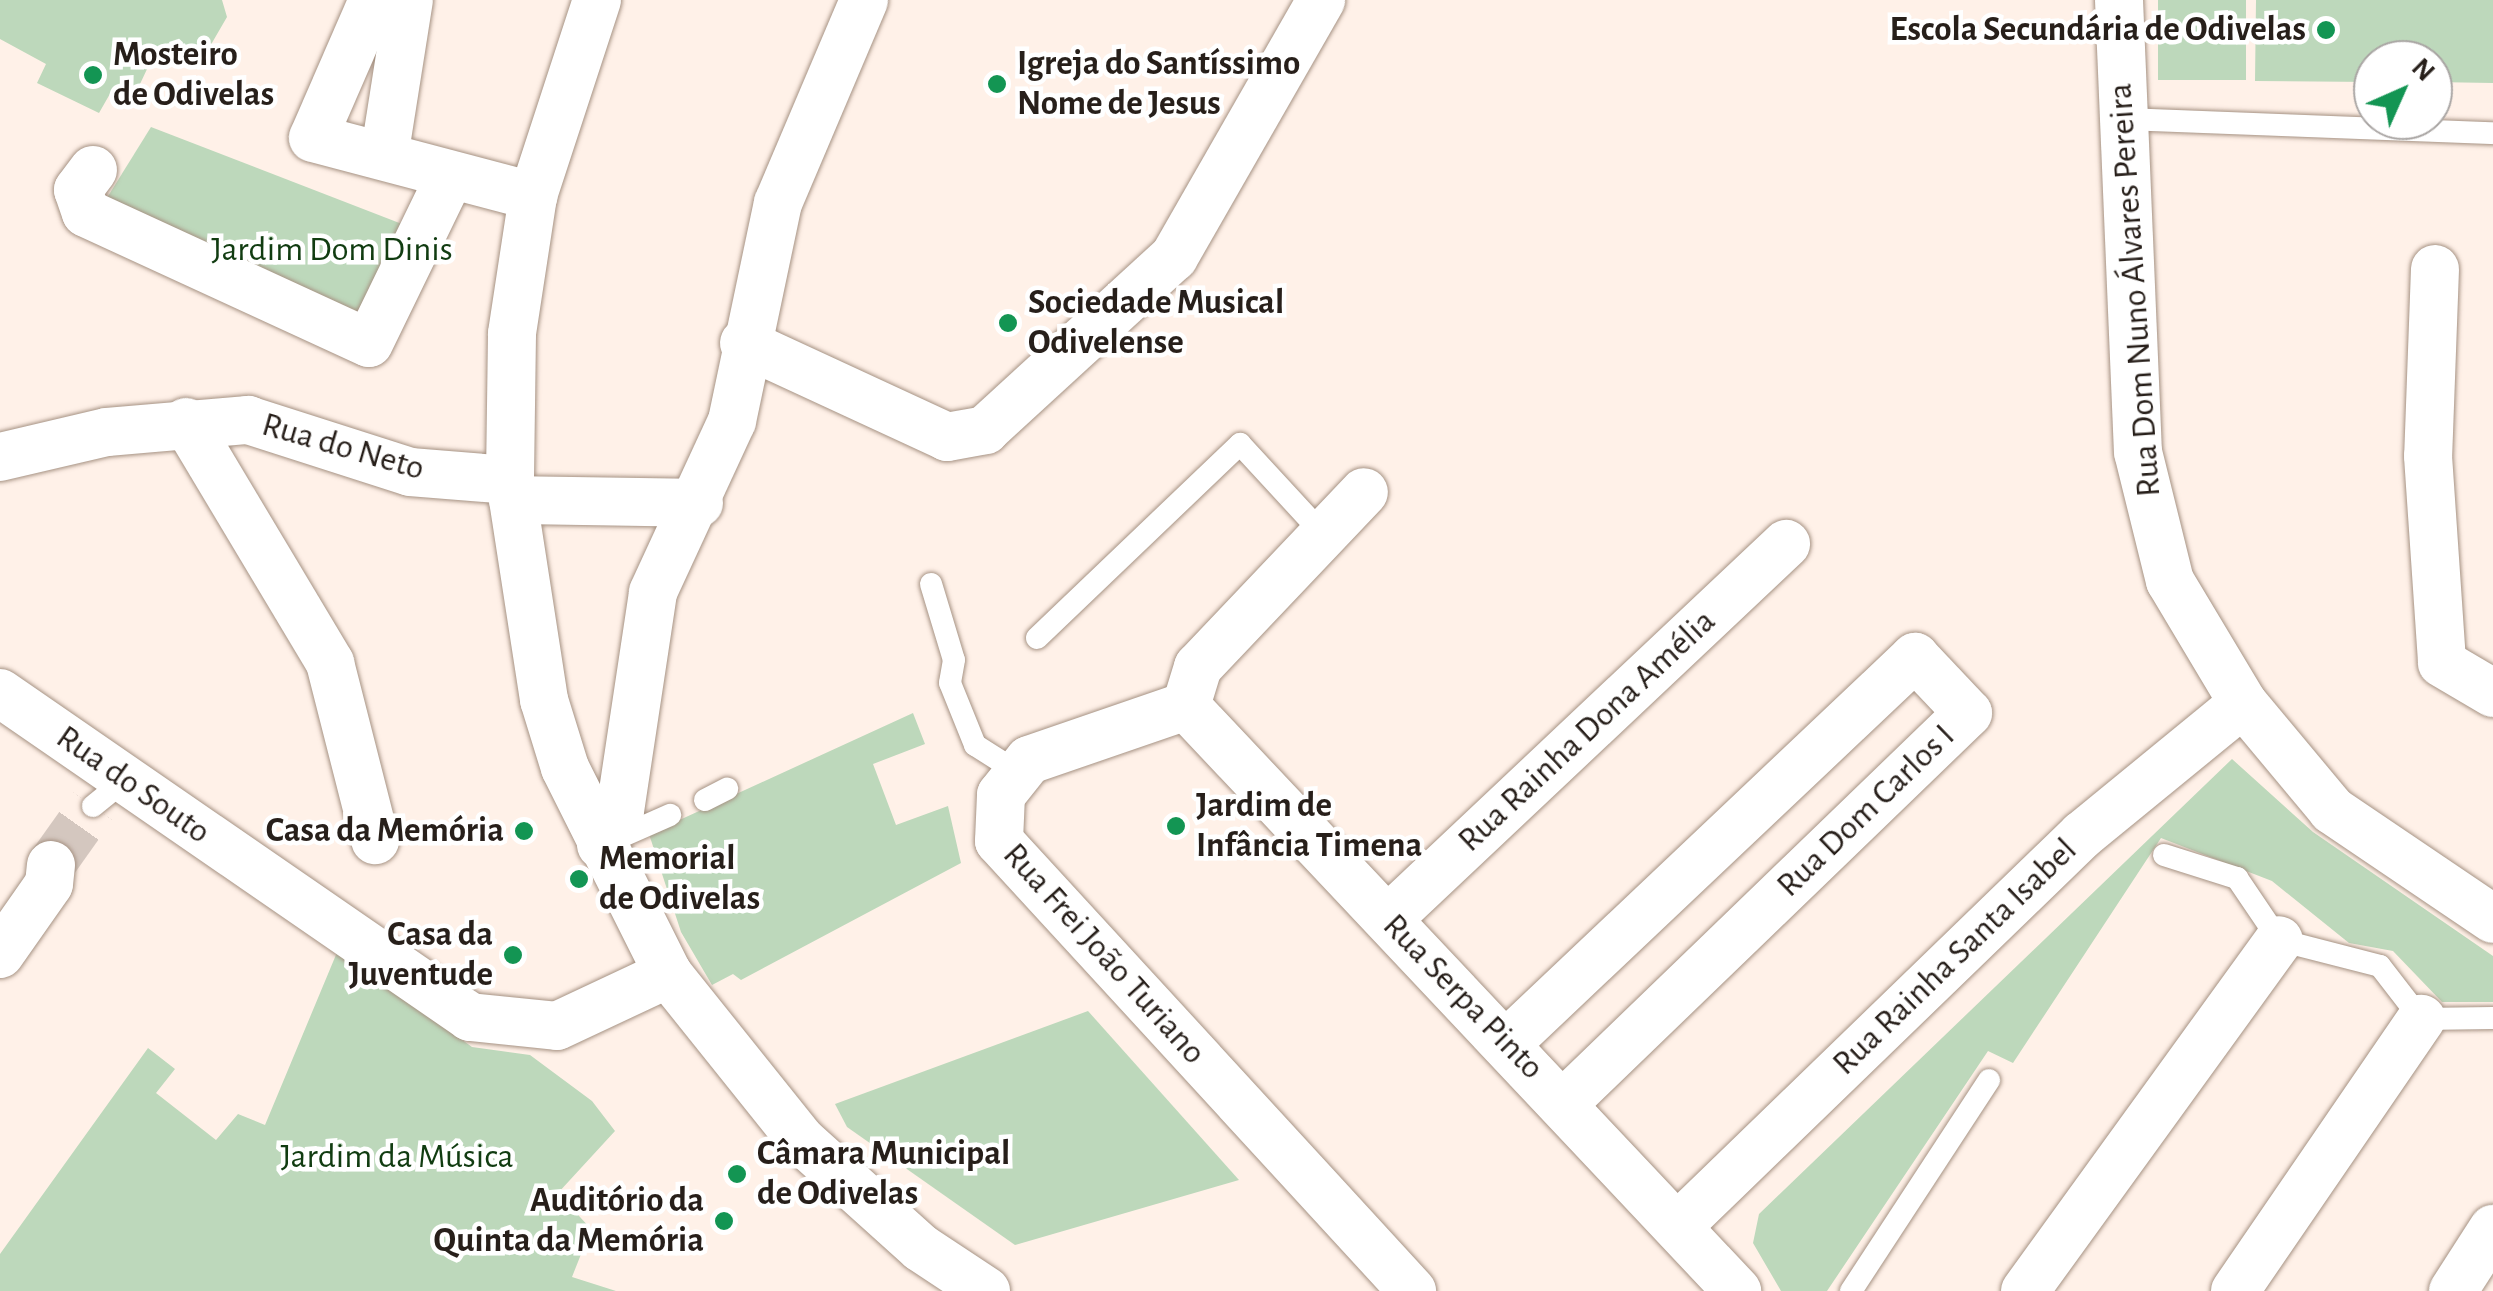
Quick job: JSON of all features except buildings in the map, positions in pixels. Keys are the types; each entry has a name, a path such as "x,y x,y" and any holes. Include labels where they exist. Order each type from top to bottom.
{"street":[{"path":"373,0 313,138 385,151 450,176 533,196"},
{"path":"385,151 409,0"},
{"path":"597,0 533,196 512,334 512,490 544,700 601,846 668,974 801,1140 908,1237 986,1291"},
{"path":"601,846 620,812 653,592 699,504 732,421 744,343 778,203 864,0"},
{"path":"744,343 947,437 985,430 1174,257 1320,0"},
{"name":"Rua Dom Nuno Álvares Pereira","path":"2119,0 2136,434 2149,514 2194,630 2242,703 2332,810 2493,919"},
{"path":"92,170 78,190 86,214 368,343 450,176"},
{"path":"2435,268 2428,456 2442,663 2493,693"},
{"name":"Rua do Neto","path":"0,457 186,422 248,420 410,472 512,490 699,504"},
{"path":"186,422 330,663 375,840"},
{"path":"1016,771 1045,752 1186,706 1198,667 1364,492"},
{"name":"Rua Rainha Dona Amélia","path":"1388,919 1786,544"},
{"name":"Rua Dom Carlos I","path":"1507,1043 1914,657 1968,712 1564,1103"},
{"name":"Rua do Souto","path":"3,699 109,793 266,878 434,997 486,1021 558,1026 668,974"},
{"name":"Rua Rainha Santa Isabel","path":"1679,1225 2082,835 2242,703"},
{"name":"Rua Serpa Pinto","path":"1186,706 1679,1225 1737,1291"},
{"name":"Rua Frei João Turiano","path":"1016,771 996,812 1005,853 1412,1291"},
{"path":"0,954 49,884 51,866"},
{"path":"2026,1291 2279,940"},
{"path":"2235,1291 2421,1019"},
{"path":"2452,1291 2493,1229"}],"lane":[{"path":"2122,119 2493,133"},
{"path":"1037,638 1240,444 1322,532"},
{"path":"931,584 954,660 950,683 975,744 1016,771"},
{"path":"706,800 727,790"},
{"path":"601,846 670,815"},
{"path":"2164,855 2237,878 2279,940 2380,966 2421,1019 2493,1018"},
{"path":"1851,1291 1989,1080"}],"green space":[{"name":"Mosteiro de Odivelas","path":"0,0 222,0 227,17 209,48 174,49 148,67 132,101 111,92 99,113 37,83 46,64 0,39"},
{"path":"2158,0 2246,0 2246,80 2158,80"},
{"path":"2256,0 2493,0 2493,83 2453,82 2453,40 2353,40 2353,82 2255,81"},
{"name":"Jardim Dom Dinis","path":"151,127 402,224 364,320 105,201"},
{"path":"913,713 925,744 873,764 896,825 948,806 961,863 741,980 733,974 712,985 681,932 649,834"},
{"path":"2232,759 2313,832 2493,956 2493,1002 2442,1002 2393,951 2349,943 2272,881 2161,838 2013,1063 1988,1051 1827,1291 1781,1291 1753,1243 1759,1214"},
{"name":"Jardim da Música","path":"338,950 472,1047 530,1055 592,1101 615,1131 558,1193 591,1229 572,1277 616,1291 0,1291 0,1254 148,1048 175,1069 156,1093 216,1140 238,1114 265,1125"},
{"path":"1088,1011 1239,1180 1015,1245 847,1127 835,1104"}],"tunnel":[{"path":"51,865 93,806"}],"place":[{"name":"Escola Secundária de Odivelas","path":"2326,30"},
{"name":"Mosteiro de Odivelas","path":"93,75"},
{"name":"Igreja do Santíssimo Nome de Jesus","path":"997,84"},
{"name":"Sociedade Musical Odivelense","path":"1008,323"},
{"name":"Jardim de Infância Timena","path":"1176,826"},
{"name":"Casa da Memória","path":"524,831"},
{"name":"Memorial de Odivelas","path":"579,879"},
{"name":"Casa da Juventude","path":"513,955"},
{"name":"Câmara Municipal de Odivelas","path":"737,1174"},
{"name":"Auditório da Quinta da Memória","path":"724,1221"}]}
